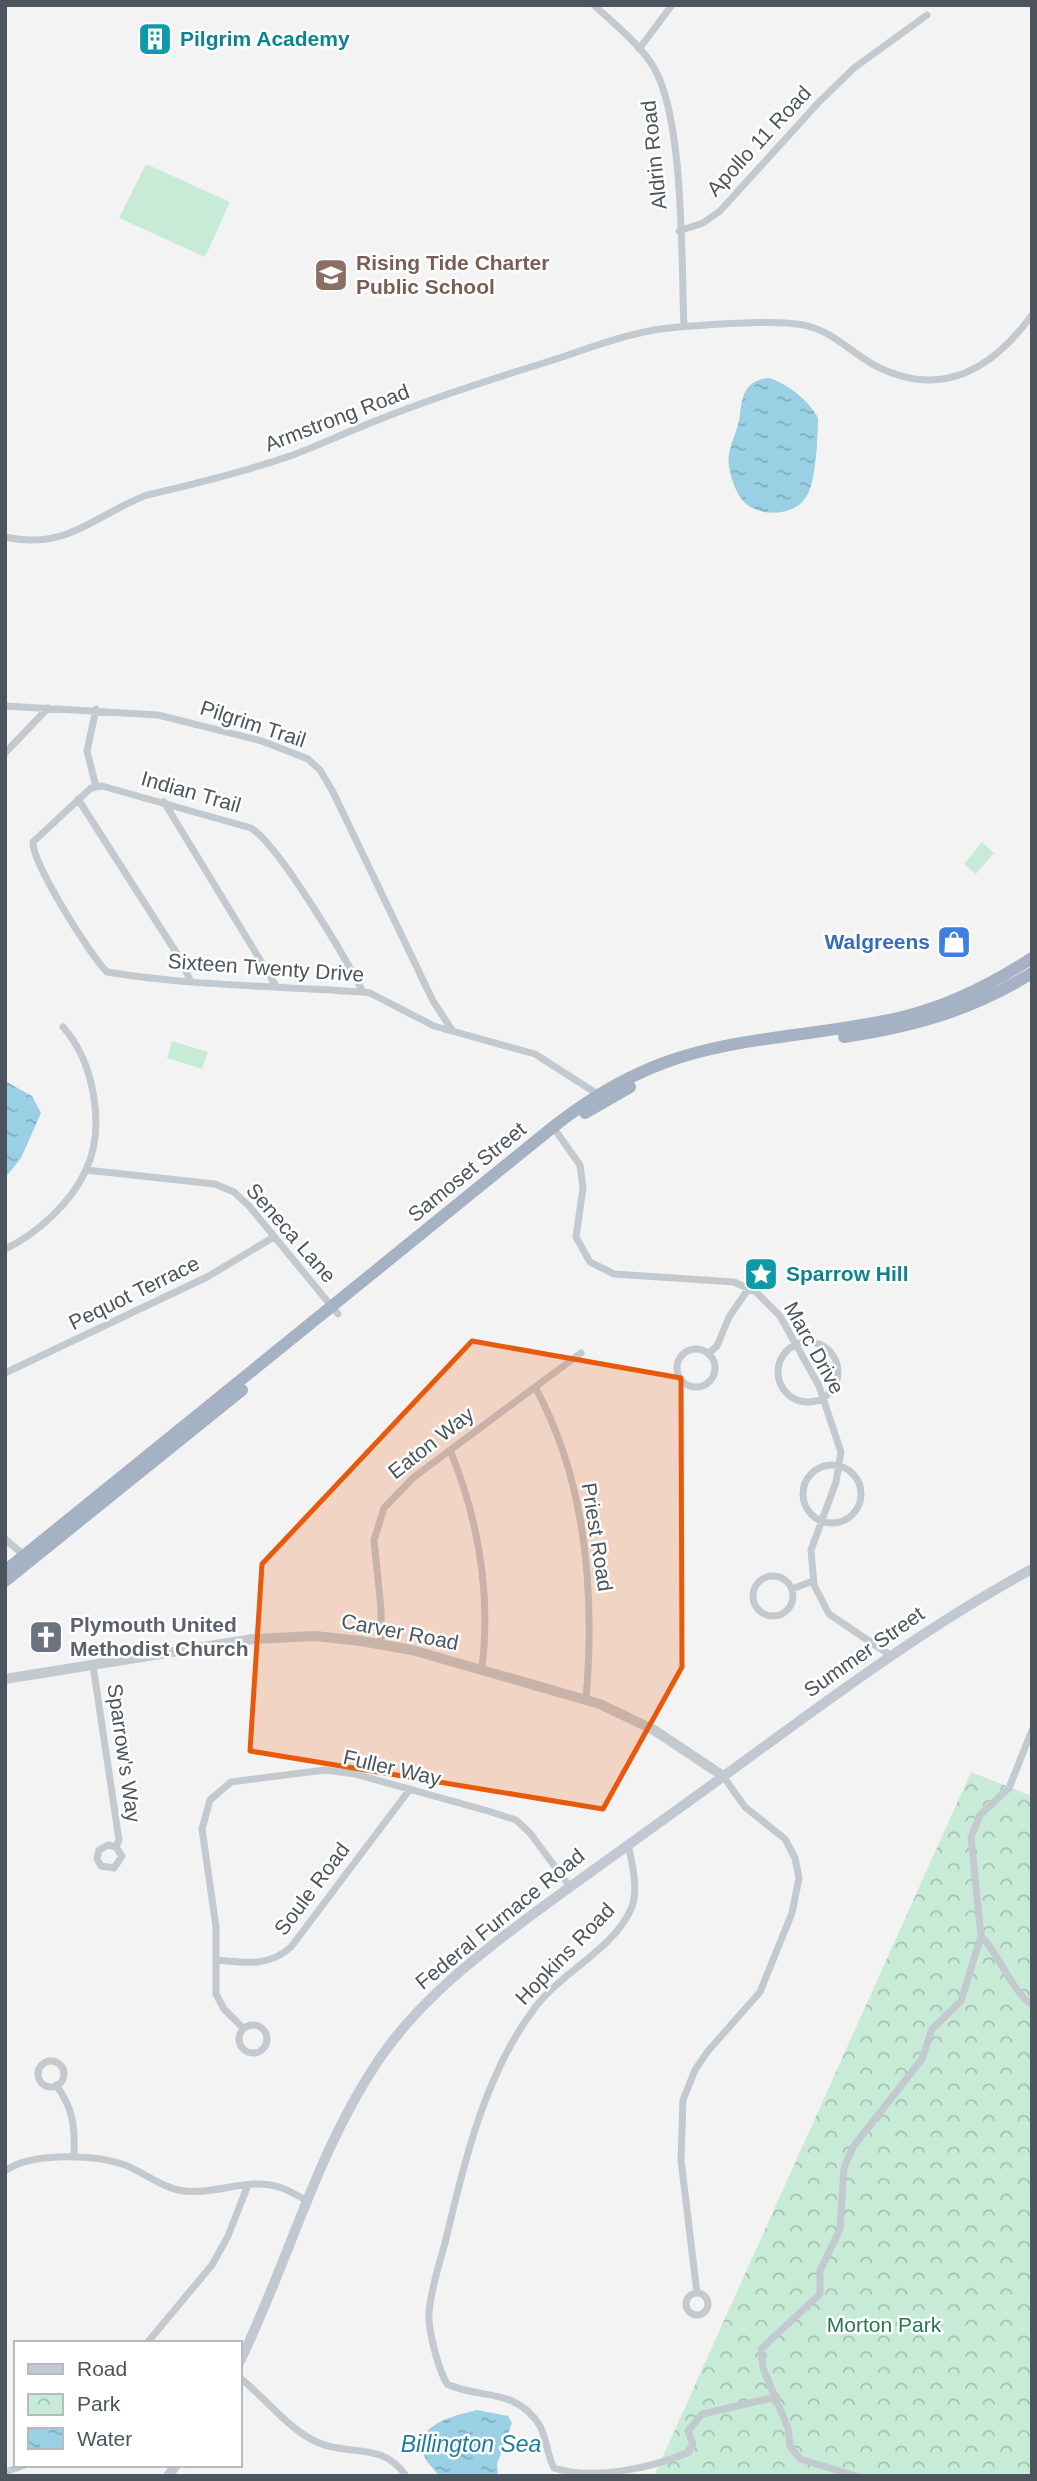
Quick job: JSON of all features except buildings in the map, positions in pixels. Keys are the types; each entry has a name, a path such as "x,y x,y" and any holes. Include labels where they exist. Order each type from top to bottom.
{"highway":[{"name":"Samoset Street","path":"9,1569 27,1558 336,1310 555,1130 645,1070 703,1051 869,1024 919,1013 970,993 1032,958"},
{"name":"Samoset Street","path":"601,1098 696,1061 934,1019 981,1002 1032,973"}],"main road":[{"name":"Summer Street","path":"723,1776 890,1655 1032,1569"},
{"name":"Federal Furnace Road","path":"242,2356 308,2201 359,2091 400,2031 444,1984 628,1843 723,1776"}],"street":[{"name":"Aldrin Road","path":"594,5 639,49 655,70 668,103 684,326"},
{"path":"639,49 672,5"},
{"name":"Apollo 11 Road","path":"679,231 703,223 720,211 818,102 859,65 928,15"},
{"name":"Armstrong Road","path":"5,537 28,542 72,535 125,503 147,495 289,456 422,404 627,335 684,326 789,323 811,327 892,373 912,379 937,379 966,374 991,361 1032,315"},
{"name":"Pilgrim Trail","path":"5,706 146,713 287,748 313,762 333,792 428,991 452,1031"},
{"path":"5,753 48,708"},
{"path":"96,709 87,751 96,787 78,799 191,980"},
{"name":"Indian Trail","path":"96,787 102,786 164,802 258,832 301,890 363,992"},
{"name":"Sixteen Twenty Drive","path":"78,799 33,842 32,848 41,872 107,972 363,992 387,999 434,1026 527,1050 601,1098"},
{"path":"164,802 276,986"},
{"path":"5,1249 29,1236 48,1219 86,1170 94,1135 94,1100 81,1054 63,1027"},
{"name":"Marc Drive","path":"555,1130 571,1148 580,1164 583,1188 576,1237 590,1262 614,1274 719,1280 749,1288 773,1307 797,1344 839,1439 839,1466 811,1550 813,1581 829,1614 890,1655"},
{"name":"Seneca Lane","path":"86,1170 221,1186 244,1201 336,1310"},
{"name":"Pequot Terrace","path":"5,1373 207,1277 274,1237"},
{"path":"709,1353 717,1346 729,1317 749,1288"},
{"path":"797,1344 819,1344 836,1359 838,1381 823,1399 810,1403 796,1400 780,1384 780,1361 797,1344"},
{"path":"697,1349 709,1353 716,1366 711,1380 698,1387 684,1383 677,1368 681,1356 697,1349"},
{"name":"Eaton Way","path":"381,1644 381,1609 374,1550 376,1524 393,1496 450,1450 581,1353"},
{"name":"Priest Road","path":"535,1387 548,1412 563,1453 582,1527 591,1615 586,1699"},
{"path":"450,1450 466,1494 481,1550 486,1637 482,1669"},
{"path":"839,1466 855,1477 860,1488 860,1500 855,1512 845,1520 833,1523 821,1521 806,1507 803,1495 806,1482 820,1468 839,1466"},
{"path":"5,1539 27,1558"},
{"path":"765,1577 781,1577 792,1589 792,1604 777,1616 762,1613 754,1601 754,1588 765,1577"},
{"path":"792,1589 813,1581"},
{"name":"Carver Road","path":"5,1679 273,1637 315,1636 381,1644 586,1699 638,1720 723,1776"},
{"name":"Sparrow's Way","path":"93,1665 119,1840 116,1847"},
{"path":"856,2476 800,2459 790,2446 777,2397 763,2368 761,2349 820,2294 820,2271 839,2229 844,2168 853,2147 922,2059 932,2029 961,2001 981,1936 971,1837 980,1815 1009,1788 1032,1730"},
{"name":"Fuller Way","path":"243,2028 218,1999 216,1927 202,1821 210,1800 220,1788 241,1779 325,1770 410,1789 516,1820 530,1833 569,1887"},
{"path":"697,2293 679,2136 683,2101 695,2070 708,2051 760,1992 792,1913 799,1878 795,1858 785,1839 745,1807 723,1776"},
{"name":"Soule Road","path":"216,1960 254,1963 280,1957 291,1947 410,1789"},
{"name":"Hopkins Road","path":"628,1843 634,1883 632,1909 618,1929 548,1992 506,2050 483,2110 444,2244 429,2314 443,2377 447,2384 457,2389 487,2392 520,2404 541,2428 554,2468 585,2473 658,2464 689,2452 693,2444 688,2431 702,2414 777,2397"},
{"path":"981,1936 995,1951 1008,1977 1032,2005"},
{"name":"Fuller Way","path":"254,2025 263,2029 267,2039 262,2049 250,2052 241,2047 239,2037 243,2028 254,2025"},
{"path":"56,2085 68,2100 73,2114 74,2157"},
{"path":"5,2171 26,2161 74,2157 123,2165 167,2186 185,2191 248,2185 280,2187 308,2201"},
{"path":"149,2341 216,2258 248,2185"},
{"path":"242,2380 308,2437 333,2447 376,2452 395,2463 406,2476"}],"highlighted area":[{"path":"472,1341 681,1378 682,1667 603,1809 250,1751 262,1564"}],"green space":[{"path":"146,164 230,202 205,257 119,218"},
{"path":"982,842 994,853 976,874 964,864"},
{"path":"172,1041 208,1052 202,1069 167,1058"},
{"name":"Morton Park","path":"971,1772 1032,1796 1032,2476 654,2476"}],"water":[{"path":"769,378 797,394 818,418 816,459 809,491 801,504 776,513 758,510 744,502 734,486 729,460 744,395 750,385"},
{"path":"5,1081 32,1096 41,1113 21,1158 5,1178"},
{"name":"Billington Sea","path":"477,2410 508,2416 512,2423 497,2464 498,2476 439,2476 423,2453 425,2434 440,2422"}],"place":[{"name":"Pilgrim Academy","path":"155,39"},
{"name":"Rising Tide Charter Public School","path":"331,275"},
{"name":"Walgreens","path":"954,942"},
{"name":"Sparrow Hill","path":"761,1274"},
{"name":"Plymouth United Methodist Church","path":"46,1637"}]}
